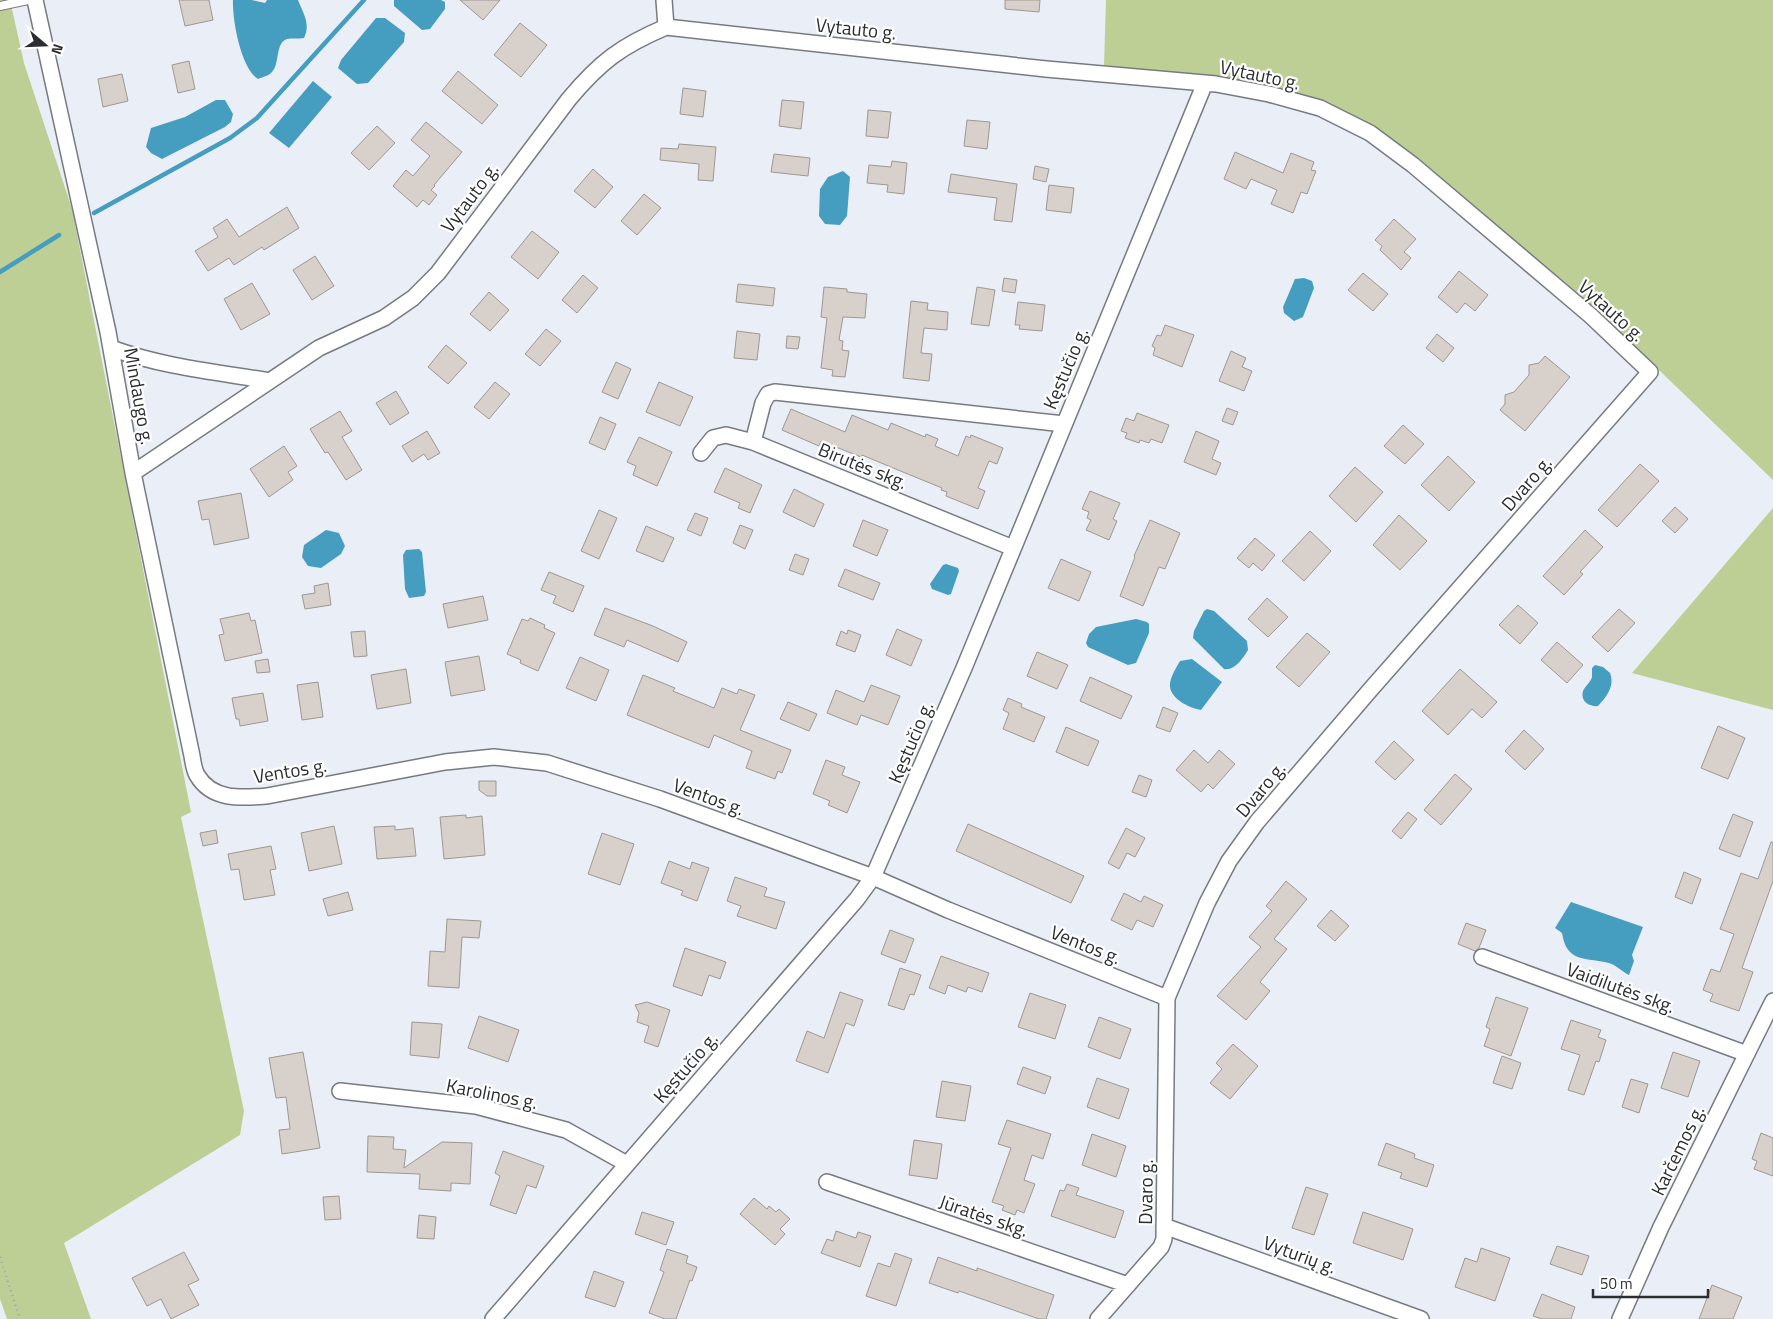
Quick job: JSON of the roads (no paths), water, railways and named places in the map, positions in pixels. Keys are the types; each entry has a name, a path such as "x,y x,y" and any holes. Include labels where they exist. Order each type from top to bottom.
{"street":[{"name":"Mindaugo g.","path":"35,0 111,348 133,472 192,756 197,774 204,784 214,792"},
{"path":"664,0 666,27"},
{"name":"Vytauto g.","path":"133,472 319,348 384,318 413,298 438,272 589,75 611,56 638,39 666,27 1046,69 1204,83 1269,94 1320,108 1370,133 1413,165 1591,316 1650,372"},
{"name":"Kęstučio g.","path":"493,1319 857,899 872,877 960,677 1204,83"},
{"path":"111,348 139,358 182,368 270,381"},
{"name":"Dvaro g.","path":"1098,1319 1160,1247 1164,1239 1167,998 1207,903 1229,861 1257,822 1371,689 1650,372"},
{"path":"753,442 763,403 768,394 775,392 1064,424"},
{"name":"Birutės skg.","path":"701,453 713,438 726,435 753,442 1013,548"},
{"name":"Ventos g.","path":"214,792 244,798 267,796 445,762 494,757 547,763 660,799 872,877 948,910 1167,998"},
{"name":"Vaidilutės skg.","path":"1482,957 1747,1054"},
{"name":"Karčemos g.","path":"1620,1319 1661,1228 1773,1001"},
{"name":"Karolinos g.","path":"340,1091 483,1108 566,1130 627,1164"},
{"name":"Jūratės skg.","path":"827,1182 1128,1285"},
{"name":"Vyturių g.","path":"1164,1226 1422,1319"}],"lane":[{"path":"0,6 28,0"}],"water":[{"path":"233,0 252,0 265,3 267,0 298,0 304,14 307,28 304,38 283,41 276,64 271,73 258,79 252,74 242,55 234,19"},
{"path":"394,0 441,0 445,2 445,9 430,29 422,30 394,6"},
{"path":"376,18 385,18 405,33 404,42 368,83 357,84 338,68 341,60"},
{"path":"313,81 332,97 289,148 269,133"},
{"path":"216,100 225,100 233,114 231,122 225,127 162,159 151,153 146,147 151,128 185,117"},
{"path":"843,171 850,177 847,216 840,225 825,224 819,216 820,189 828,177"},
{"path":"1304,278 1312,281 1314,288 1303,317 1294,321 1284,313 1283,307 1295,279"},
{"path":"326,530 339,533 345,546 341,554 321,568 308,566 302,557 304,545"},
{"path":"419,549 422,552 426,592 424,596 409,598 405,589 403,555 406,550"},
{"path":"946,564 958,568 959,571 951,594 948,595 932,589 930,584 943,565"},
{"path":"1207,609 1214,611 1247,641 1248,650 1244,657 1232,668 1224,669 1193,638 1194,631 1204,611"},
{"path":"1136,619 1149,624 1149,633 1136,663 1128,665 1088,647 1086,643 1089,634 1096,627"},
{"path":"1192,659 1222,682 1201,710 1187,705 1178,699 1171,692 1170,687 1172,677 1180,661"},
{"path":"1595,665 1603,667 1610,673 1611,687 1598,706 1592,706 1584,701 1582,695 1592,677 1592,668"},
{"path":"1571,902 1643,927 1632,955 1634,961 1629,975 1612,964 1578,957 1568,949 1564,943 1562,933 1555,928"}],"waterway":[{"path":"94,213 230,138 257,118 364,0"},
{"path":"0,272 59,235"}]}
